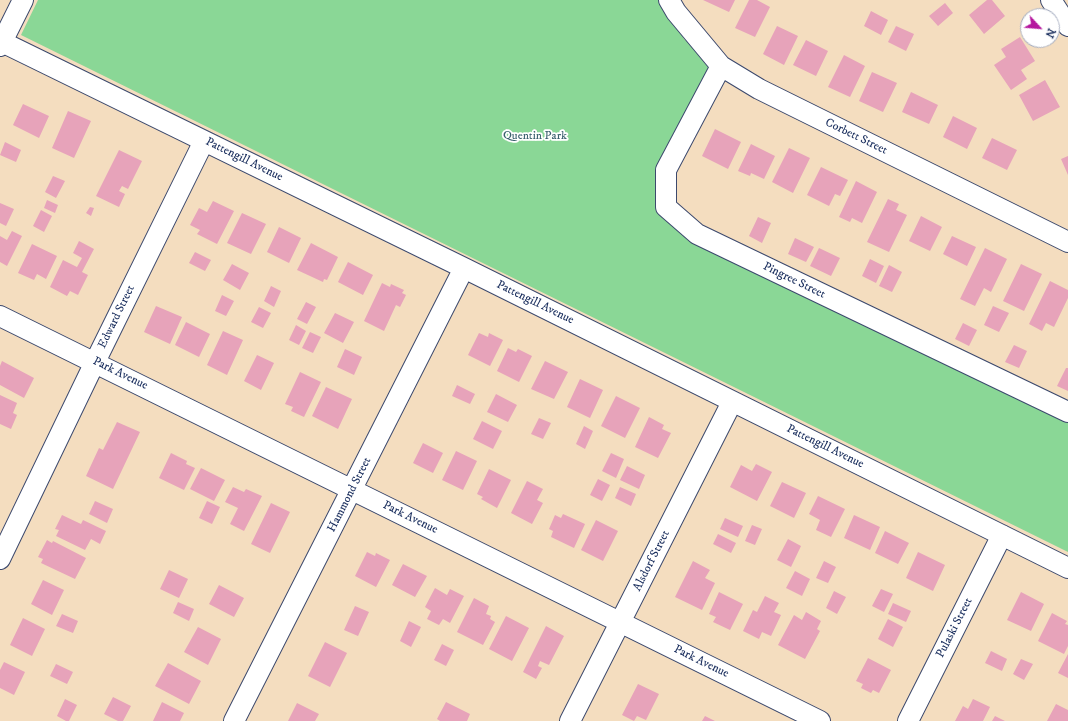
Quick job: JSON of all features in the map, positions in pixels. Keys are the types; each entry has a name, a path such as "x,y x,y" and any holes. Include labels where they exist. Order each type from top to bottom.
{"street":[{"path":"1,43 23,0"},
{"name":"Corbett Street","path":"669,0 676,12 721,66 759,89 1068,242"},
{"path":"1051,0 1068,26"},
{"name":"Pattengill Avenue","path":"1,43 464,268 1068,568"},
{"name":"Pingree Street","path":"721,66 666,170 666,207 697,234 1068,412"},
{"name":"Edward Street","path":"0,559 204,141"},
{"name":"Hammond Street","path":"234,721 464,268"},
{"name":"Park Avenue","path":"0,316 353,489 820,721"},
{"name":"Alsdorf Street","path":"570,721 732,402"},
{"name":"Pulaski Street","path":"908,721 1002,535"}],"green space":[{"name":"Quentin Park","path":"38,0 664,0 684,39 722,69 666,179 686,224 1068,410 1068,552 21,35"}],"building":[{"path":"703,0 735,0 729,12"},
{"path":"749,0 757,0 770,7 755,37 735,28"},
{"path":"987,0 992,0 1005,16 984,34 969,15"},
{"path":"945,3 953,13 938,26 929,16"},
{"path":"871,11 888,20 881,35 864,26"},
{"path":"777,26 798,36 784,65 763,54"},
{"path":"896,26 914,34 906,51 888,42"},
{"path":"1020,37 1020,48 1027,48 1035,61 1021,70 1027,79 1011,90 994,65 1006,57 1001,49"},
{"path":"806,40 828,51 816,76 793,65"},
{"path":"844,55 865,66 850,97 828,87"},
{"path":"872,72 897,83 883,112 859,101"},
{"path":"1045,80 1060,107 1033,121 1019,95"},
{"path":"911,92 938,105 929,124 902,112"},
{"path":"23,104 49,116 39,138 13,125"},
{"path":"68,111 91,121 74,158 52,148"},
{"path":"953,116 977,128 967,149 943,137"},
{"path":"715,129 741,142 728,169 702,156"},
{"path":"992,138 1017,150 1007,170 982,158"},
{"path":"5,142 21,150 16,162 0,155"},
{"path":"751,144 775,156 764,179 751,173 750,176 738,171"},
{"path":"789,148 810,158 793,193 772,182"},
{"path":"119,150 142,161 128,189 122,186 119,191 125,194 119,207 96,196"},
{"path":"1068,156 1068,175 1061,159"},
{"path":"821,167 848,180 840,196 835,194 829,206 807,195"},
{"path":"53,176 65,181 56,198 45,192"},
{"path":"856,181 877,192 862,223 852,218 850,222 839,217"},
{"path":"888,199 899,204 896,210 907,215 889,252 867,242"},
{"path":"47,200 58,205 55,213 44,208"},
{"path":"213,201 234,211 217,244 197,234 200,230 190,225 199,208 207,212"},
{"path":"0,203 14,209 6,226 0,223"},
{"path":"90,207 94,208 91,216 86,213"},
{"path":"41,210 52,216 44,232 33,226"},
{"path":"242,213 266,224 251,254 227,243"},
{"path":"921,216 942,227 930,251 909,241"},
{"path":"758,217 771,223 762,243 749,236"},
{"path":"279,227 301,238 289,263 267,252"},
{"path":"12,231 22,236 7,266 0,262 0,236 7,240"},
{"path":"952,236 976,247 967,266 943,254"},
{"path":"795,238 814,247 806,262 788,254"},
{"path":"79,241 94,249 82,272 88,275 78,295 70,291 67,296 50,287 63,260 77,267 82,258 73,253"},
{"path":"311,243 338,257 327,280 324,279 323,282 297,270"},
{"path":"32,244 57,256 46,279 37,274 34,280 18,273"},
{"path":"819,248 840,258 831,276 810,266"},
{"path":"985,248 1007,259 991,292 984,288 975,306 960,299"},
{"path":"195,252 211,260 205,271 189,263"},
{"path":"870,259 884,266 876,283 862,276"},
{"path":"348,262 373,275 363,295 338,282"},
{"path":"232,264 249,273 240,290 223,280"},
{"path":"1021,264 1042,274 1024,311 1003,301"},
{"path":"889,265 902,272 892,292 879,286"},
{"path":"1050,281 1068,290 1068,298 1054,327 1046,323 1042,331 1029,324"},
{"path":"382,283 390,287 391,284 404,290 402,293 406,295 400,307 396,305 384,331 364,321"},
{"path":"271,286 281,291 274,307 264,301"},
{"path":"222,295 234,301 226,316 215,311"},
{"path":"306,302 316,307 307,324 297,319"},
{"path":"156,306 182,317 170,344 144,332"},
{"path":"993,306 1009,313 999,332 984,325"},
{"path":"259,307 271,313 263,328 251,322"},
{"path":"335,313 354,322 343,343 324,333"},
{"path":"186,322 210,334 199,357 175,345"},
{"path":"963,323 977,330 969,346 955,339"},
{"path":"296,325 306,331 299,345 289,340"},
{"path":"223,331 243,340 227,375 207,365"},
{"path":"310,332 321,337 313,353 302,348"},
{"path":"479,333 488,337 489,333 503,340 490,366 468,355"},
{"path":"1014,345 1027,351 1019,368 1005,362"},
{"path":"508,348 516,352 518,349 532,356 519,382 497,371"},
{"path":"345,349 362,357 354,375 337,367"},
{"path":"257,355 274,363 261,390 244,381"},
{"path":"2,361 34,378 24,398 0,385 0,366"},
{"path":"545,361 568,372 554,399 531,389"},
{"path":"1066,368 1068,368 1068,391 1057,386"},
{"path":"300,372 321,382 304,417 291,411 293,407 285,404"},
{"path":"580,379 603,390 590,418 567,407"},
{"path":"457,385 475,394 470,404 452,396"},
{"path":"326,387 352,399 338,429 312,416"},
{"path":"496,394 517,405 508,422 487,412"},
{"path":"0,395 17,403 13,413 17,415 11,429 0,424"},
{"path":"616,396 640,408 625,438 601,426"},
{"path":"649,417 664,425 662,429 671,433 658,458 635,447"},
{"path":"539,418 551,423 543,439 531,434"},
{"path":"482,421 502,431 493,449 473,439"},
{"path":"117,422 140,432 113,489 86,476 99,448 103,450"},
{"path":"584,426 593,431 585,449 576,444"},
{"path":"423,443 443,453 433,473 413,463"},
{"path":"456,451 477,461 463,490 442,480"},
{"path":"171,453 187,461 186,464 195,468 184,490 159,478"},
{"path":"611,453 624,459 616,478 602,471"},
{"path":"756,464 772,472 757,501 730,487 741,465 752,471"},
{"path":"627,466 645,475 639,489 620,480"},
{"path":"201,468 225,480 214,501 190,489"},
{"path":"489,469 511,480 497,508 481,499 483,497 477,494"},
{"path":"598,479 610,485 602,501 590,495"},
{"path":"527,481 543,489 537,500 543,503 532,524 511,513"},
{"path":"782,482 806,493 794,518 770,506"},
{"path":"233,487 244,492 246,489 262,496 244,531 230,524 238,508 225,502"},
{"path":"620,487 636,494 631,506 615,498"},
{"path":"818,496 845,509 831,537 816,530 820,520 809,514"},
{"path":"95,501 113,509 107,523 89,514"},
{"path":"207,501 220,507 212,524 199,518"},
{"path":"271,503 290,512 270,553 251,544"},
{"path":"563,514 585,524 574,548 551,537 553,531 549,529 555,515 561,518"},
{"path":"62,515 81,524 83,520 106,531 100,544 91,539 85,550 56,536 59,530 55,529"},
{"path":"854,515 880,527 870,550 844,538"},
{"path":"725,518 743,526 738,537 720,529"},
{"path":"596,520 618,531 603,561 581,550"},
{"path":"752,525 762,529 755,545 745,541"},
{"path":"885,531 909,543 898,564 875,553"},
{"path":"718,534 736,543 731,553 713,544"},
{"path":"788,539 801,546 791,567 777,560"},
{"path":"47,540 52,543 53,541 86,558 75,579 41,563 43,559 38,557"},
{"path":"367,552 375,556 376,553 390,560 376,587 355,576"},
{"path":"918,552 945,565 933,591 906,578"},
{"path":"693,561 710,570 705,578 715,583 702,610 675,597"},
{"path":"824,561 836,567 828,583 816,578"},
{"path":"403,564 427,576 415,597 392,585"},
{"path":"169,570 188,579 179,598 160,589"},
{"path":"795,571 810,579 802,596 786,588"},
{"path":"43,580 64,590 52,615 31,604"},
{"path":"219,585 244,598 234,617 209,604"},
{"path":"435,588 447,595 450,589 464,596 450,623 443,619 439,625 427,619 431,611 425,607"},
{"path":"881,589 893,594 884,612 872,606"},
{"path":"834,591 846,597 837,614 826,608"},
{"path":"719,592 743,604 730,630 713,622 716,617 709,614"},
{"path":"1021,592 1044,604 1031,631 1007,620"},
{"path":"765,596 779,603 774,612 781,615 771,636 762,632 759,639 743,631 753,610 757,612"},
{"path":"474,598 489,606 486,614 491,616 490,619 495,622 483,645 457,632"},
{"path":"178,602 194,609 189,621 173,613"},
{"path":"893,603 911,611 906,622 888,614"},
{"path":"355,606 369,612 358,636 344,630"},
{"path":"806,612 821,621 817,629 820,631 805,659 778,645 794,615 802,620"},
{"path":"1052,613 1067,621 1065,624 1068,625 1068,646 1064,654 1038,641"},
{"path":"62,614 78,621 73,633 56,626"},
{"path":"506,616 529,628 512,661 489,649"},
{"path":"23,618 45,629 32,656 10,645"},
{"path":"888,619 903,627 893,647 878,639"},
{"path":"409,621 421,627 411,647 400,641"},
{"path":"546,626 564,636 549,665 540,661 538,666 542,668 536,679 523,672"},
{"path":"198,627 221,639 208,665 184,652"},
{"path":"325,642 347,653 330,687 308,676"},
{"path":"442,644 454,650 446,666 434,660"},
{"path":"991,651 1007,659 1002,671 985,663"},
{"path":"1068,654 1068,678 1058,673"},
{"path":"868,658 891,670 879,693 873,690 871,693 861,688 863,684 856,681"},
{"path":"1021,659 1033,664 1024,680 1013,674"},
{"path":"4,662 25,672 14,695 0,688 0,670"},
{"path":"168,663 201,681 189,704 155,686"},
{"path":"56,664 73,672 67,684 50,676"},
{"path":"638,684 659,694 646,720 637,716 634,721 622,715"},
{"path":"113,697 131,706 123,721 118,721 104,714"},
{"path":"65,699 77,705 69,721 57,716"},
{"path":"973,699 990,707 983,721 955,721 963,706 968,709"},
{"path":"162,702 184,713 180,721 153,721"},
{"path":"446,702 470,714 467,721 440,721 437,719"},
{"path":"297,703 319,714 315,721 288,721"},
{"path":"1056,704 1068,710 1068,721 1047,721"},
{"path":"705,716 715,721 702,721"},
{"path":"995,716 1005,721 992,721"}]}
